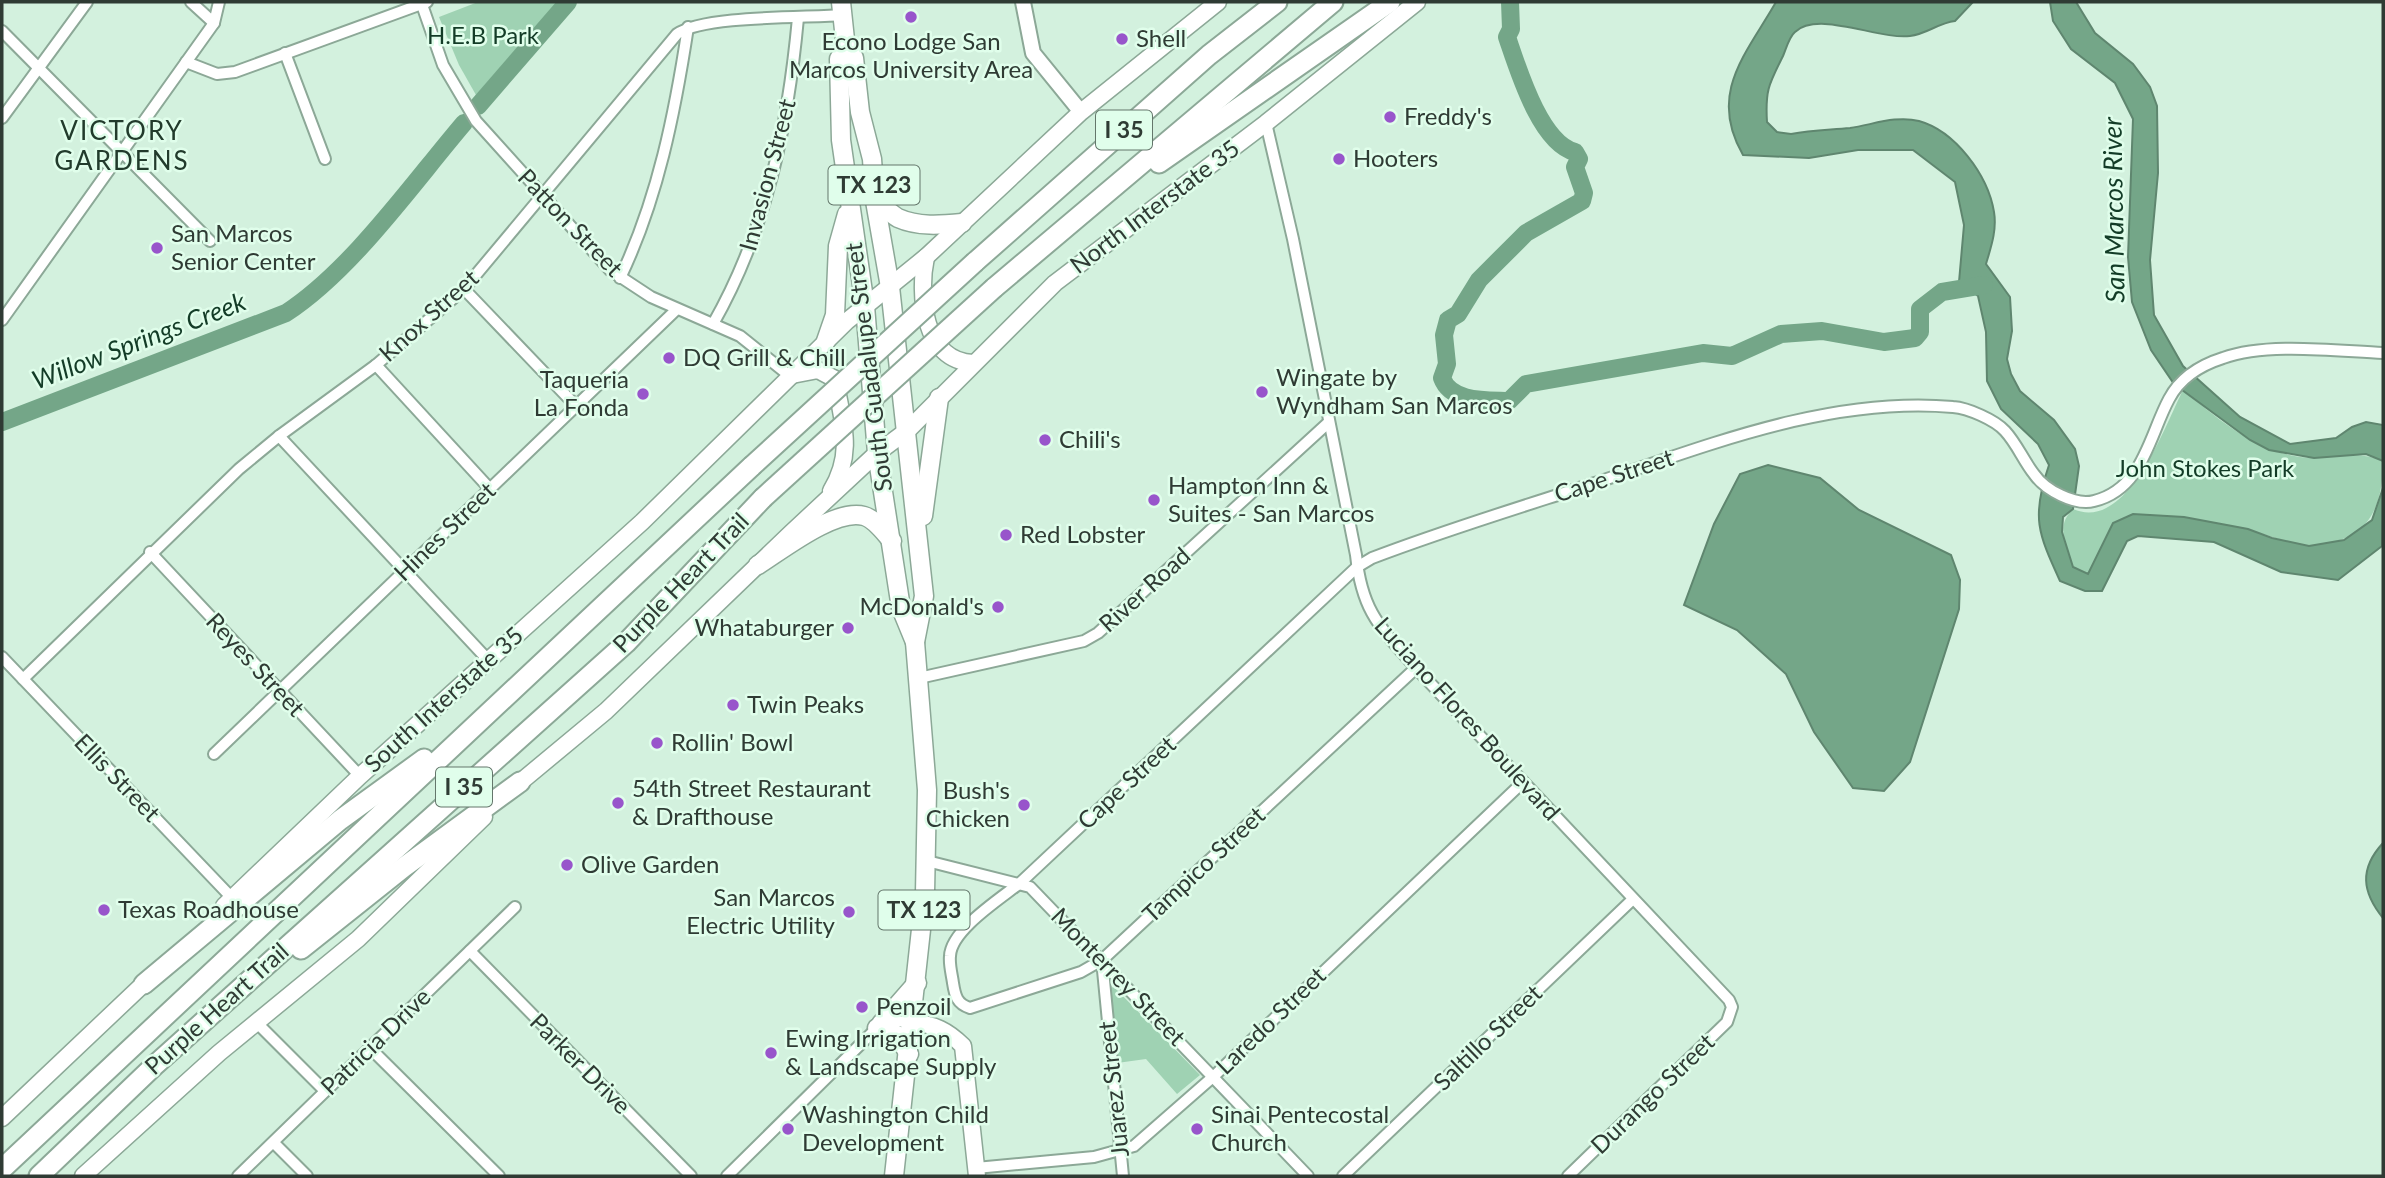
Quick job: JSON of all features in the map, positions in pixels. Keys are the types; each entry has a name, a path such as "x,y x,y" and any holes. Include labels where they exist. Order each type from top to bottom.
{"highway":[{"path":"1221,46 1266,2"},
{"name":"Purple Heart Trail","path":"2,1169 752,466 975,262 1221,46 1276,2"},
{"name":"Purple Heart Trail","path":"39,1176 155,1065 626,643 763,498 994,288 1333,2"},
{"path":"1055,236 1390,2"},
{"path":"144,984 340,820 492,709"},
{"path":"155,1065 404,867 520,782"}],"main road":[{"path":"891,287 1080,112 1218,2"},
{"name":"North Interstate 35","path":"908,430 1055,283 1266,123 1418,2"},
{"name":"South Guadalupe Street","path":"842,8 846,49 853,58 860,112 872,159 875,201 891,287 908,430 924,596 915,642"},
{"name":"South Guadalupe Street","path":"846,49 839,59 841,140 865,306 877,453 901,608 915,642 927,790 927,861 913,1022 894,1176"},
{"path":"875,201 895,216 912,222 937,225 962,223"},
{"path":"827,341 835,316 838,246 849,208"},
{"path":"926,257 921,296 930,330 947,355 958,363 973,363"},
{"name":"South Interstate 35","path":"2,1118 360,776 652,513 827,341 865,306 891,287"},
{"path":"790,376 818,370 835,379 846,454 844,470 822,505"},
{"path":"919,540 933,456 933,423 939,398"},
{"path":"83,1176 219,1053 358,939 520,782 606,711 877,453 908,430"},
{"path":"758,565 844,515 864,516 879,526 892,541"},
{"path":"909,1054 897,1035 879,1026 916,984"},
{"path":"913,1022 935,1025 950,1033 963,1046 976,1172"}],"street":[{"path":"2,118 87,2"},
{"path":"191,2 214,23"},
{"path":"1023,2 1033,53 1080,112"},
{"path":"187,62 217,74 226,74 423,3"},
{"name":"Patton Street","path":"423,3 443,65 467,109 491,141 620,278 676,310 740,336 790,376"},
{"path":"2,320 214,23 219,5"},
{"path":"620,278 651,198 673,123 688,27 798,18 842,8"},
{"name":"Invasion Street","path":"713,324 747,258 765,207 788,108 798,18"},
{"name":"Knox Street","path":"23,679 150,552 279,436 376,365 464,289 543,197 665,45 688,27"},
{"path":"2,31 210,241"},
{"path":"285,53 325,159"},
{"name":"Luciano Flores Boulevard","path":"1266,123 1293,239 1357,567 1358,584 1373,616 1416,668 1729,1000 1732,1007"},
{"path":"464,289 577,407"},
{"name":"Hines Street","path":"214,754 676,310"},
{"name":"Cape Street","path":"961,1005 955,996 951,969 950,955 954,941 1020,883 1357,567 1402,547 1756,429 1839,413 1956,407 2003,429 2038,479 2077,502 2091,502 2107,497 2136,472 2175,390 2194,372 2224,357 2258,351 2383,353"},
{"path":"376,365 489,489"},
{"name":"River Road","path":"919,678 1084,641 1098,633 1328,423"},
{"path":"279,436 489,661"},
{"name":"Reyes Street","path":"150,552 360,776"},
{"name":"Ellis Street","path":"2,657 232,898"},
{"name":"Tampico Street","path":"961,1005 970,1008 1081,972 1102,960 1416,668"},
{"name":"Laredo Street","path":"976,1172 1120,1152 1134,1146 1214,1076 1522,783"},
{"name":"Monterrey Street","path":"927,861 1030,887 1308,1176"},
{"name":"Saltillo Street","path":"1343,1176 1632,900"},
{"name":"Patricia Drive","path":"238,1176 515,907"},
{"name":"Parker Drive","path":"470,951 691,1176"},
{"name":"Juarez Street","path":"1102,960 1123,1176"},
{"name":"Durango Street","path":"1567,1176 1727,1022 1732,1007"},
{"path":"727,1176 879,1026 892,1021 913,1022"},
{"path":"257,1023 325,1091"},
{"path":"370,1048 499,1176"},
{"path":"274,1143 307,1176"}],"green space":[{"name":"H.E.B Park","path":"478,2 557,2 476,95 459,65 439,17"},
{"name":"John Stokes Park","path":"2183,390 2244,436 2278,452 2314,458 2358,455 2383,461 2381,490 2365,525 2343,539 2311,545 2216,524 2133,514 2088,574 2073,567 2065,544 2064,522 2073,509 2093,512 2111,505 2127,491 2155,449"},
{"path":"1114,987 1200,1075 1177,1094 1146,1059 1117,1063 1109,988"}],"shaded area":[{"path":"1776,2 1973,2 1955,21 1910,36 1833,25 1805,26 1789,40 1771,81 1767,122 1777,132 1791,134 1910,119 1932,126 1945,134 1968,156 1985,184 1994,212 1993,238 1986,264 2010,297 2012,331 2007,359 2011,374 2020,391 2054,420 2075,449 2079,466 2073,509 2063,517 2062,532 2073,567 2088,574 2113,523 2133,514 2184,517 2248,529 2272,538 2309,546 2344,540 2372,520 2383,488 2382,546 2338,580 2281,572 2214,542 2138,536 2127,541 2102,591 2085,591 2060,581 2046,550 2040,524 2040,498 2049,465 2038,444 2001,409 1987,381 1986,332 1978,296 1959,282 1964,225 1955,182 1913,150 1858,150 1809,158 1743,155 1733,133 1729,112 1730,93 1743,56"},
{"path":"2050,2 2076,2 2095,33 2133,64 2150,87 2157,106 2158,173 2150,260 2154,315 2183,366 2240,417 2290,444 2336,438 2352,427 2366,422 2383,425 2383,461 2366,454 2314,458 2269,450 2250,440 2174,384 2151,350 2132,302 2128,257 2133,119 2115,83 2071,49 2053,21"},
{"path":"1768,465 1820,478 1859,510 1951,555 1960,580 1959,609 1910,762 1884,791 1853,788 1814,732 1786,674 1737,630 1684,605 1714,524 1740,474"},
{"path":"2383,843 2383,918 2371,899 2366,880 2370,862"}],"waterway":[{"name":"Willow Springs Creek","path":"478,106 568,2"},
{"name":"Willow Springs Creek","path":"1510,2 1511,29 1507,37 1524,85 1551,135 1562,146 1575,152 1579,159 1575,167 1584,193 1582,201 1526,233 1479,280 1458,314 1448,320 1444,335 1447,364 1442,378 1453,392 1481,400 1509,401 1526,384 1703,353 1732,356 1781,334 1822,331 1884,342 1915,338 1920,332 1920,309 1942,292 1984,285"},
{"name":"Willow Springs Creek","path":"2,422 286,313 310,295 358,250 464,123"}],"place":[{"name":"Econo Lodge San Marcos University Area","path":"911,17"},
{"name":"Shell","path":"1122,39"},
{"name":"Freddy's","path":"1390,117"},
{"name":"Hooters","path":"1339,159"},
{"name":"San Marcos Senior Center","path":"157,248"},
{"name":"DQ Grill & Chill","path":"669,358"},
{"name":"Wingate by Wyndham San Marcos","path":"1262,392"},
{"name":"Taqueria La Fonda","path":"643,394"},
{"name":"Chili's","path":"1045,440"},
{"name":"Hampton Inn & Suites - San Marcos","path":"1154,500"},
{"name":"Red Lobster","path":"1006,535"},
{"name":"McDonald's","path":"998,607"},
{"name":"Whataburger","path":"848,628"},
{"name":"Twin Peaks","path":"733,705"},
{"name":"Rollin' Bowl","path":"657,743"},
{"name":"54th Street Restaurant & Drafthouse","path":"618,803"},
{"name":"Bush's Chicken","path":"1024,805"},
{"name":"Olive Garden","path":"567,865"},
{"name":"Texas Roadhouse","path":"104,910"},
{"name":"San Marcos Electric Utility","path":"849,912"},
{"name":"Penzoil","path":"862,1007"},
{"name":"Ewing Irrigation & Landscape Supply","path":"771,1053"},
{"name":"Washington Child Development","path":"788,1129"},
{"name":"Sinai Pentecostal Church","path":"1197,1129"}],"district":[{"name":"VICTORY GARDENS","path":"122,146"}],"water label":[{"name":"San Marcos River","path":"2114,210"}]}
